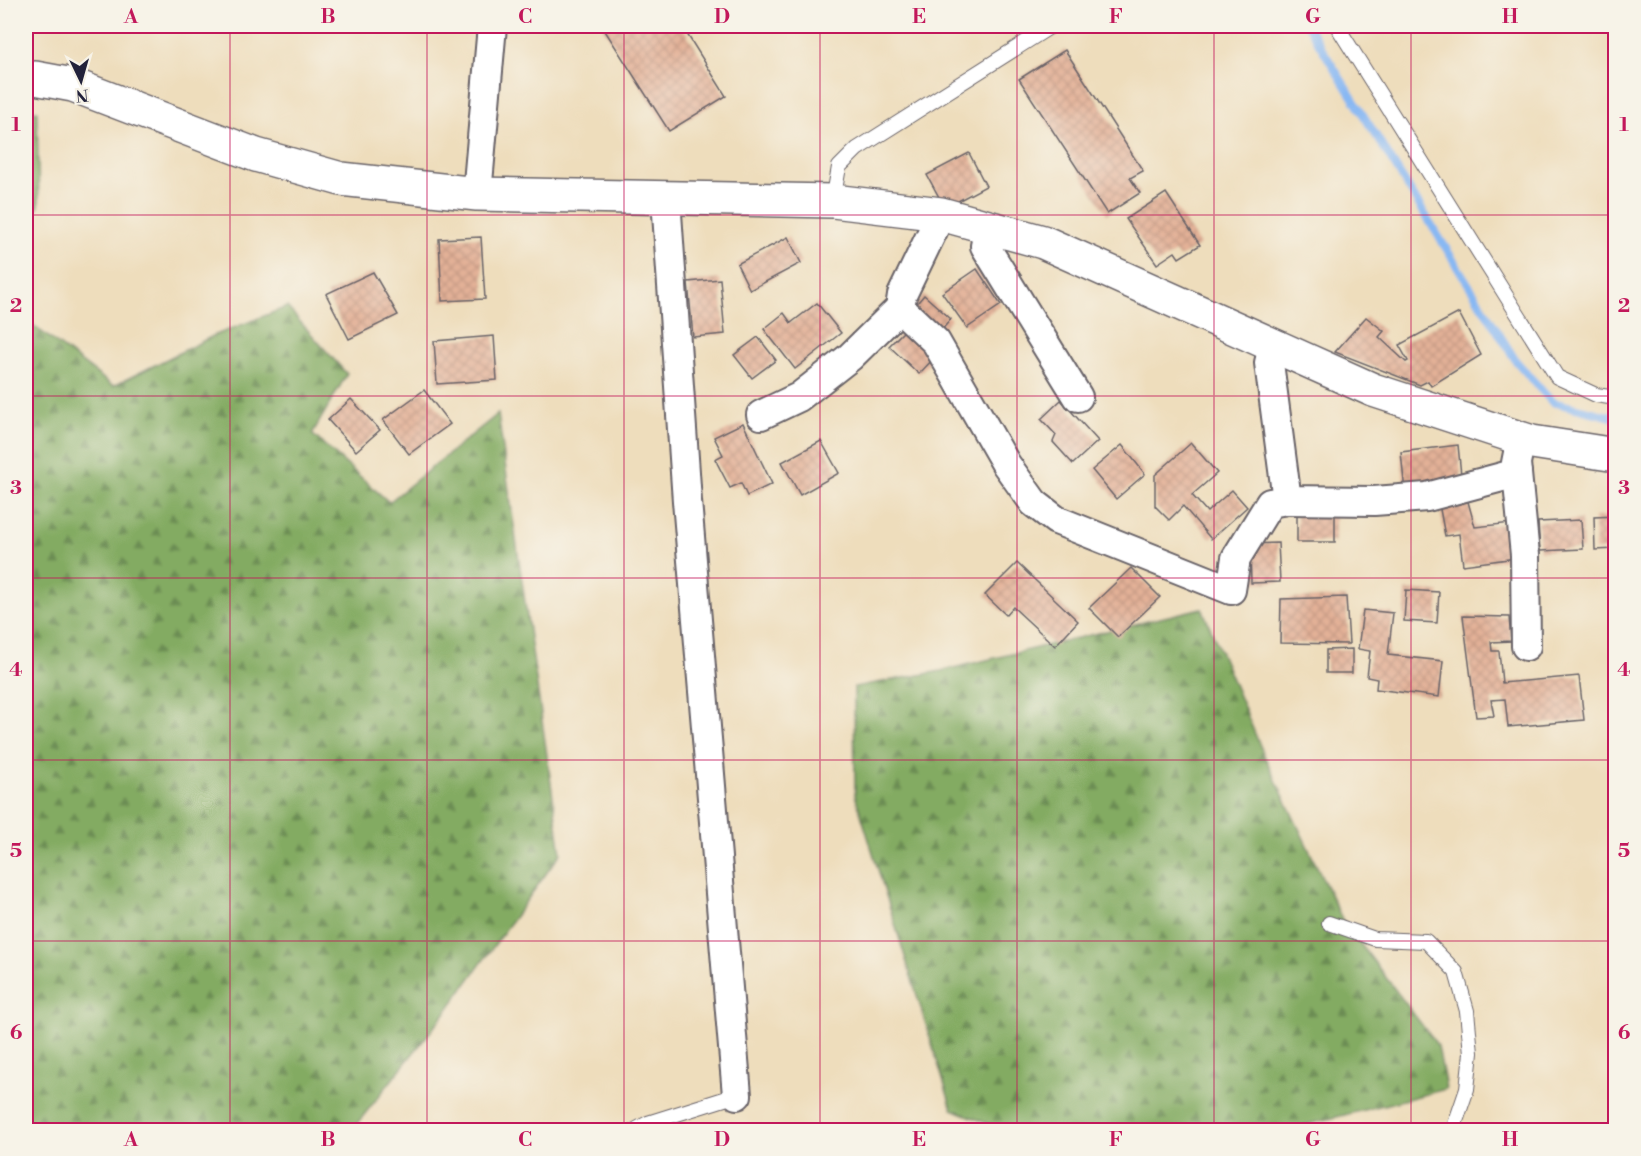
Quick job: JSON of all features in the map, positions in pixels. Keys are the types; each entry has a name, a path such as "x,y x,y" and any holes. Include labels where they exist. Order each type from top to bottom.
{"street":[{"path":"477,194 492,26"},
{"path":"26,80 35,78 73,85 256,155 341,179 477,194 833,201 941,214 1043,242 1373,390 1520,438 1616,455"},
{"path":"666,199 687,501 737,1095"},
{"path":"761,415 799,397 850,357 900,308 902,295 941,214"},
{"path":"990,226 985,246 1078,397"},
{"path":"900,308 936,342 1006,464 1034,503 1056,520 1231,590 1236,558 1270,503 1287,500 1374,501 1426,497 1517,473"},
{"path":"1273,346 1269,363 1287,500"},
{"path":"1520,438 1517,473 1525,555 1526,646"}],"lane":[{"path":"833,201 839,167 858,148 1051,26"},
{"path":"1337,26 1557,376 1596,395 1616,398"},
{"path":"1329,923 1375,939 1426,941 1456,972 1467,1011 1471,1053 1467,1089 1453,1131"},
{"path":"635,1131 648,1123 737,1095"}],"green space":[{"path":"37,111 39,206 26,223 26,112"},
{"path":"287,307 347,374 312,434 389,502 498,414 561,853 446,1012 352,1130 26,1130 26,320 113,386 213,336"},
{"path":"1202,608 1264,755 1343,921 1438,1046 1446,1089 1286,1130 1003,1130 952,1109 855,795 854,687 941,671"}],"building":[{"path":"602,26 682,26 726,96 669,131"},
{"path":"1065,50 1143,171 1130,178 1140,193 1107,214 1019,79"},
{"path":"969,153 986,186 945,208 927,175"},
{"path":"1166,193 1200,245 1179,258 1175,252 1157,264 1126,219"},
{"path":"481,237 485,299 442,301 439,239"},
{"path":"788,237 801,263 750,290 737,264"},
{"path":"977,269 1001,305 967,328 942,293"},
{"path":"373,272 398,315 349,339 326,294"},
{"path":"720,279 725,334 693,337 688,282"},
{"path":"924,295 951,319 940,332 913,308"},
{"path":"817,303 841,333 795,369 764,329 784,313 791,323"},
{"path":"1459,313 1481,355 1431,386 1428,381 1420,385 1335,352 1366,317 1384,331 1379,337 1406,362 1408,361 1399,345"},
{"path":"906,329 935,357 919,374 889,346"},
{"path":"494,336 497,380 437,384 434,341"},
{"path":"758,337 776,360 752,378 734,355"},
{"path":"424,390 450,424 409,454 383,420"},
{"path":"351,399 380,430 356,451 328,420"},
{"path":"1061,400 1098,441 1073,464 1053,442 1056,435 1041,419"},
{"path":"743,423 772,484 747,496 741,483 730,488 715,459 723,455 714,437"},
{"path":"821,441 839,473 800,495 782,462"},
{"path":"1191,443 1217,473 1192,495 1207,512 1232,490 1247,507 1211,539 1183,506 1169,520 1155,506 1155,475"},
{"path":"1122,445 1145,474 1116,499 1092,470"},
{"path":"1458,445 1462,485 1405,492 1401,452"},
{"path":"1467,498 1475,527 1512,523 1516,558 1463,565 1459,534 1445,536 1439,504"},
{"path":"1297,509 1335,510 1335,542 1297,542"},
{"path":"1616,516 1616,549 1595,550 1594,517"},
{"path":"1581,520 1583,549 1540,551 1538,522"},
{"path":"1278,543 1280,582 1251,583 1250,544"},
{"path":"1017,563 1078,621 1055,646 1013,607 1006,615 985,595"},
{"path":"1131,568 1160,597 1118,637 1089,608"},
{"path":"1406,590 1439,592 1437,623 1404,621"},
{"path":"1346,597 1349,644 1280,643 1281,599"},
{"path":"1363,610 1393,613 1388,655 1443,661 1439,697 1376,689 1377,679 1367,677 1370,651 1358,649"},
{"path":"1463,616 1509,617 1511,641 1491,642 1492,651 1499,651 1502,683 1579,676 1584,720 1508,727 1505,699 1491,700 1494,716 1476,717"},
{"path":"1352,649 1352,673 1326,673 1326,650"}],"waterway":[{"path":"1308,26 1516,361 1552,402 1616,418"}]}
